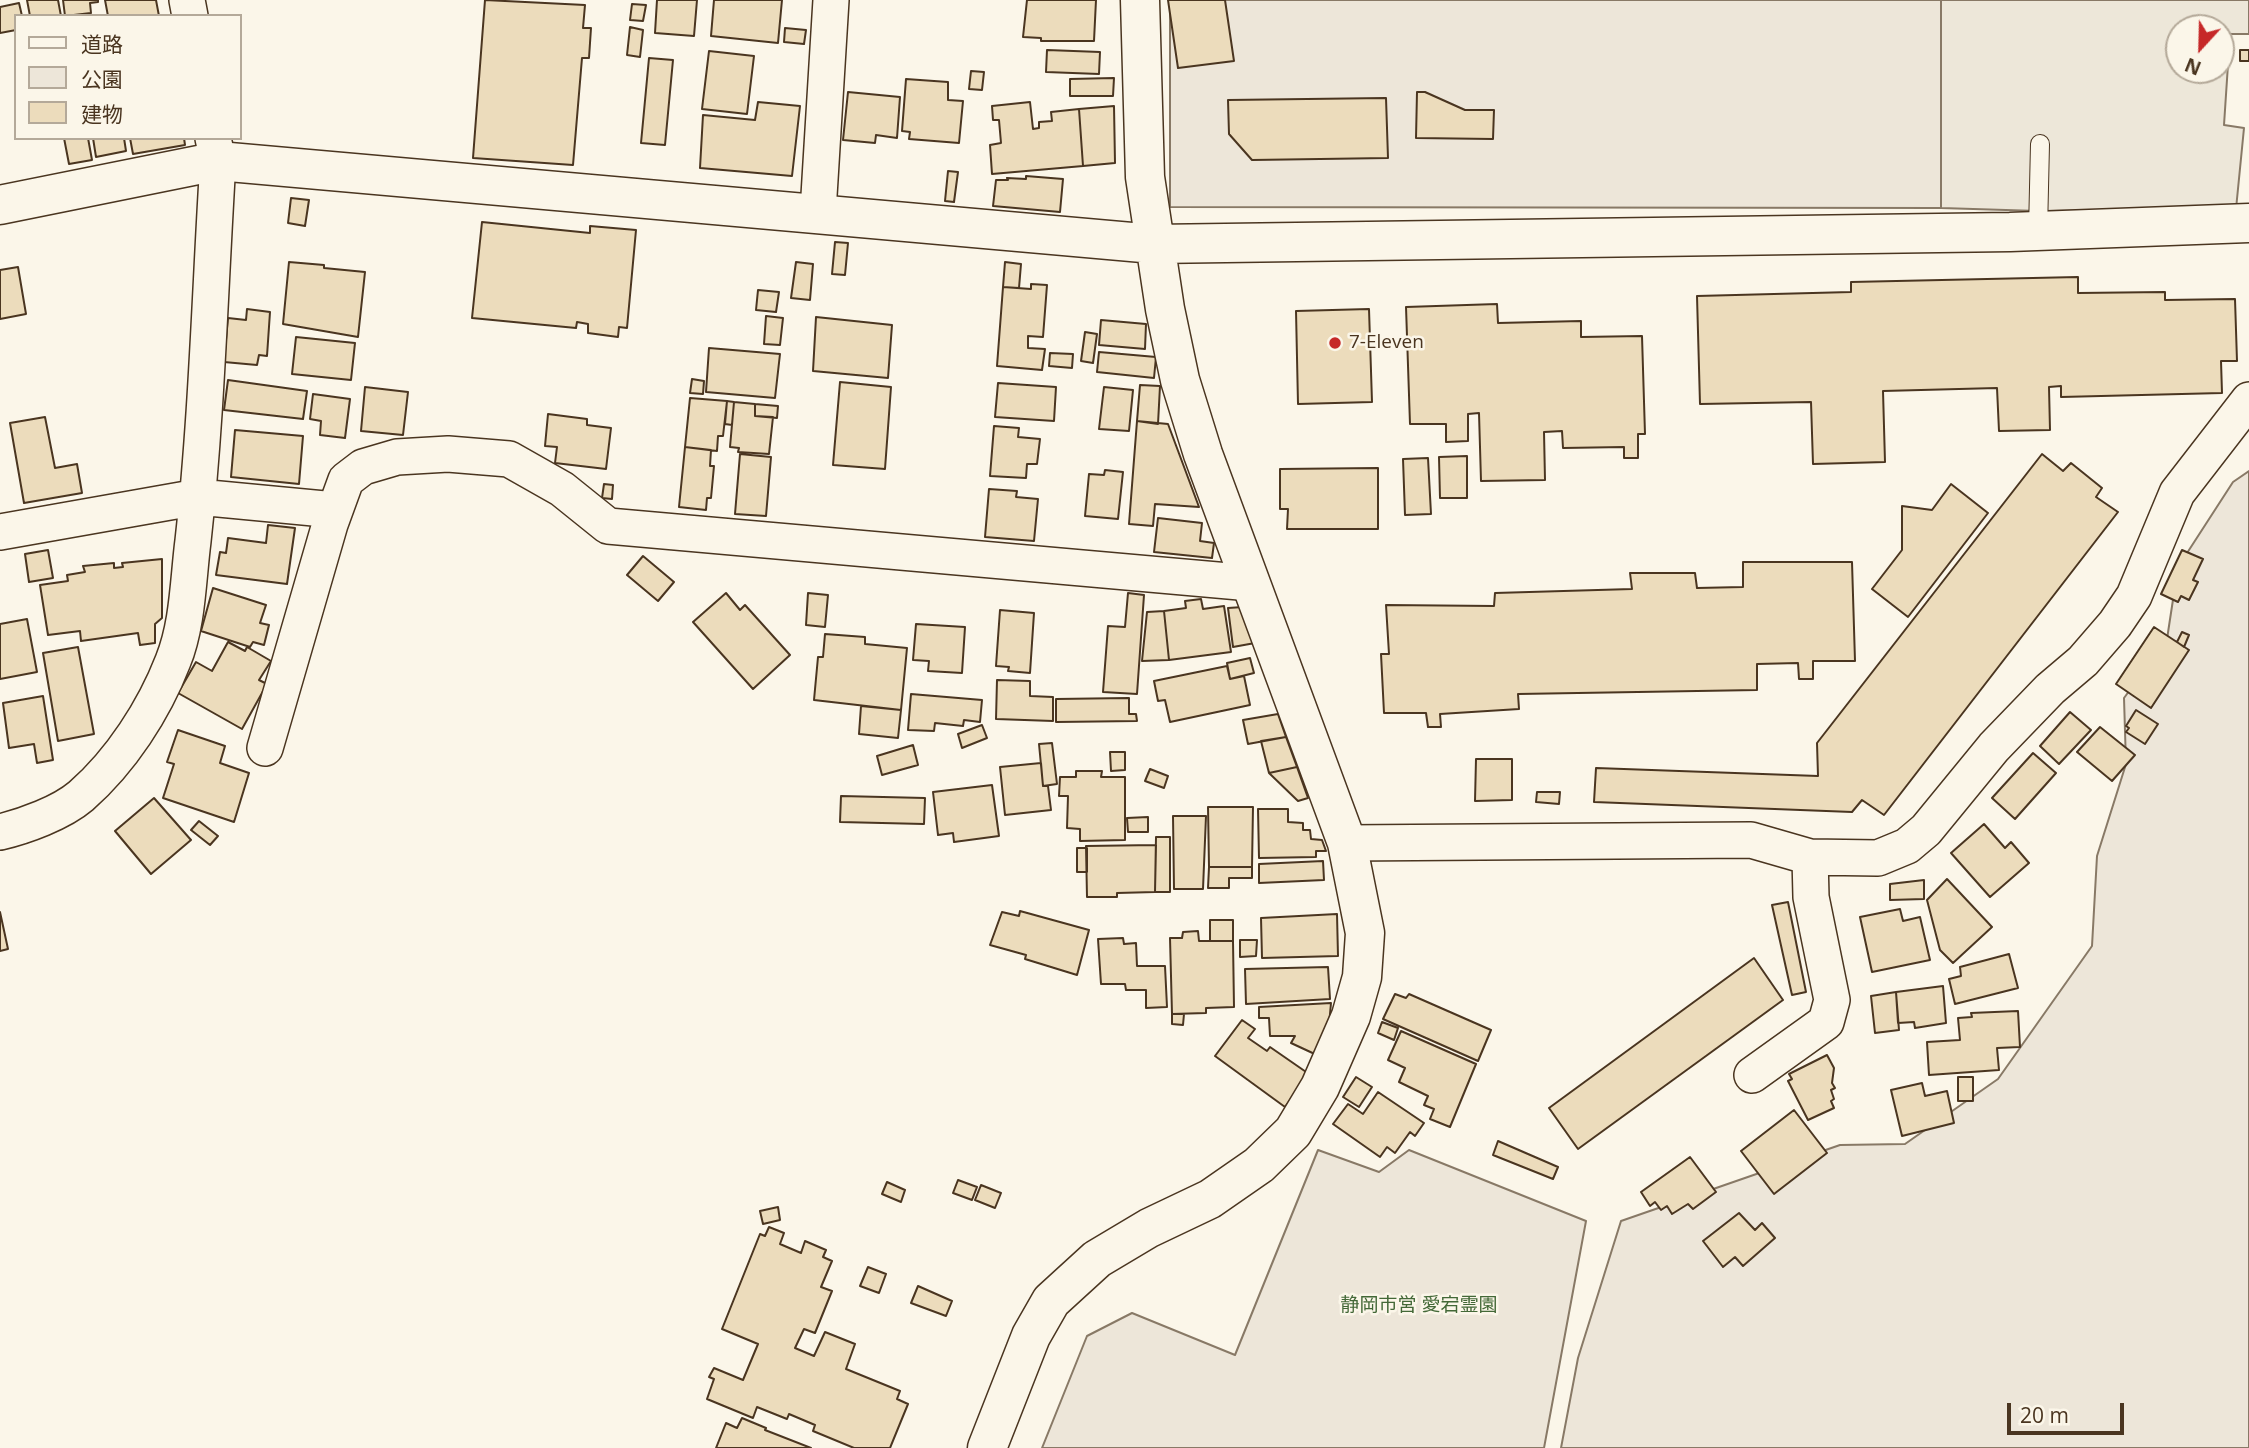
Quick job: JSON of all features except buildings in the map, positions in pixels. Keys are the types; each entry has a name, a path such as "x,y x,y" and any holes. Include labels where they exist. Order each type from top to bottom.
{"street":[{"path":"818,212 831,0"},
{"path":"987,1448 1031,1336 1051,1301 1097,1259 1149,1228 1210,1199 1259,1165 1293,1132 1320,1087 1351,1016 1362,977 1365,933 1347,842 1203,454 1180,380 1165,309 1145,177 1140,0"},
{"path":"0,832 30,824 80,797 122,753 151,706 174,660 184,618 198,497 216,150"},
{"path":"0,205 216,150 1154,244 2038,231 2249,223"},
{"path":"1347,842 1751,840 1810,857 1878,858 1907,846 1926,830 1994,747 2050,689 2083,661 2115,624 2134,596 2177,493 2249,400"},
{"path":"265,748 346,480 363,467 397,457 448,454 509,458 562,489 607,526 1251,583"},
{"path":"0,533 198,497 335,510"},
{"path":"1752,1075 1826,1022 1832,1000 1811,897 1810,857"}],"lane":[{"path":"2038,231 2040,144"}],"green space":[{"path":"1170,0 1941,0 1941,208 1170,207"},
{"path":"2249,471 2249,1448 1561,1448 1578,1358 1621,1221 1840,1145 1905,1144 1998,1079 2092,946 2097,856 2126,764 2124,698 2167,639 2178,567 2233,482"},
{"name":"静岡市営 愛宕霊園","path":"1318,1150 1379,1172 1409,1150 1586,1221 1544,1448 1042,1448 1087,1336 1132,1313 1235,1355"}],"shaded area":[{"path":"1941,0 2249,0 2249,34 2235,34 2235,14 2165,14 2165,84 2227,84 2224,125 2244,128 2236,209 2038,211 1941,208"}],"place":[{"name":"7-Eleven","path":"1335,343"}]}
